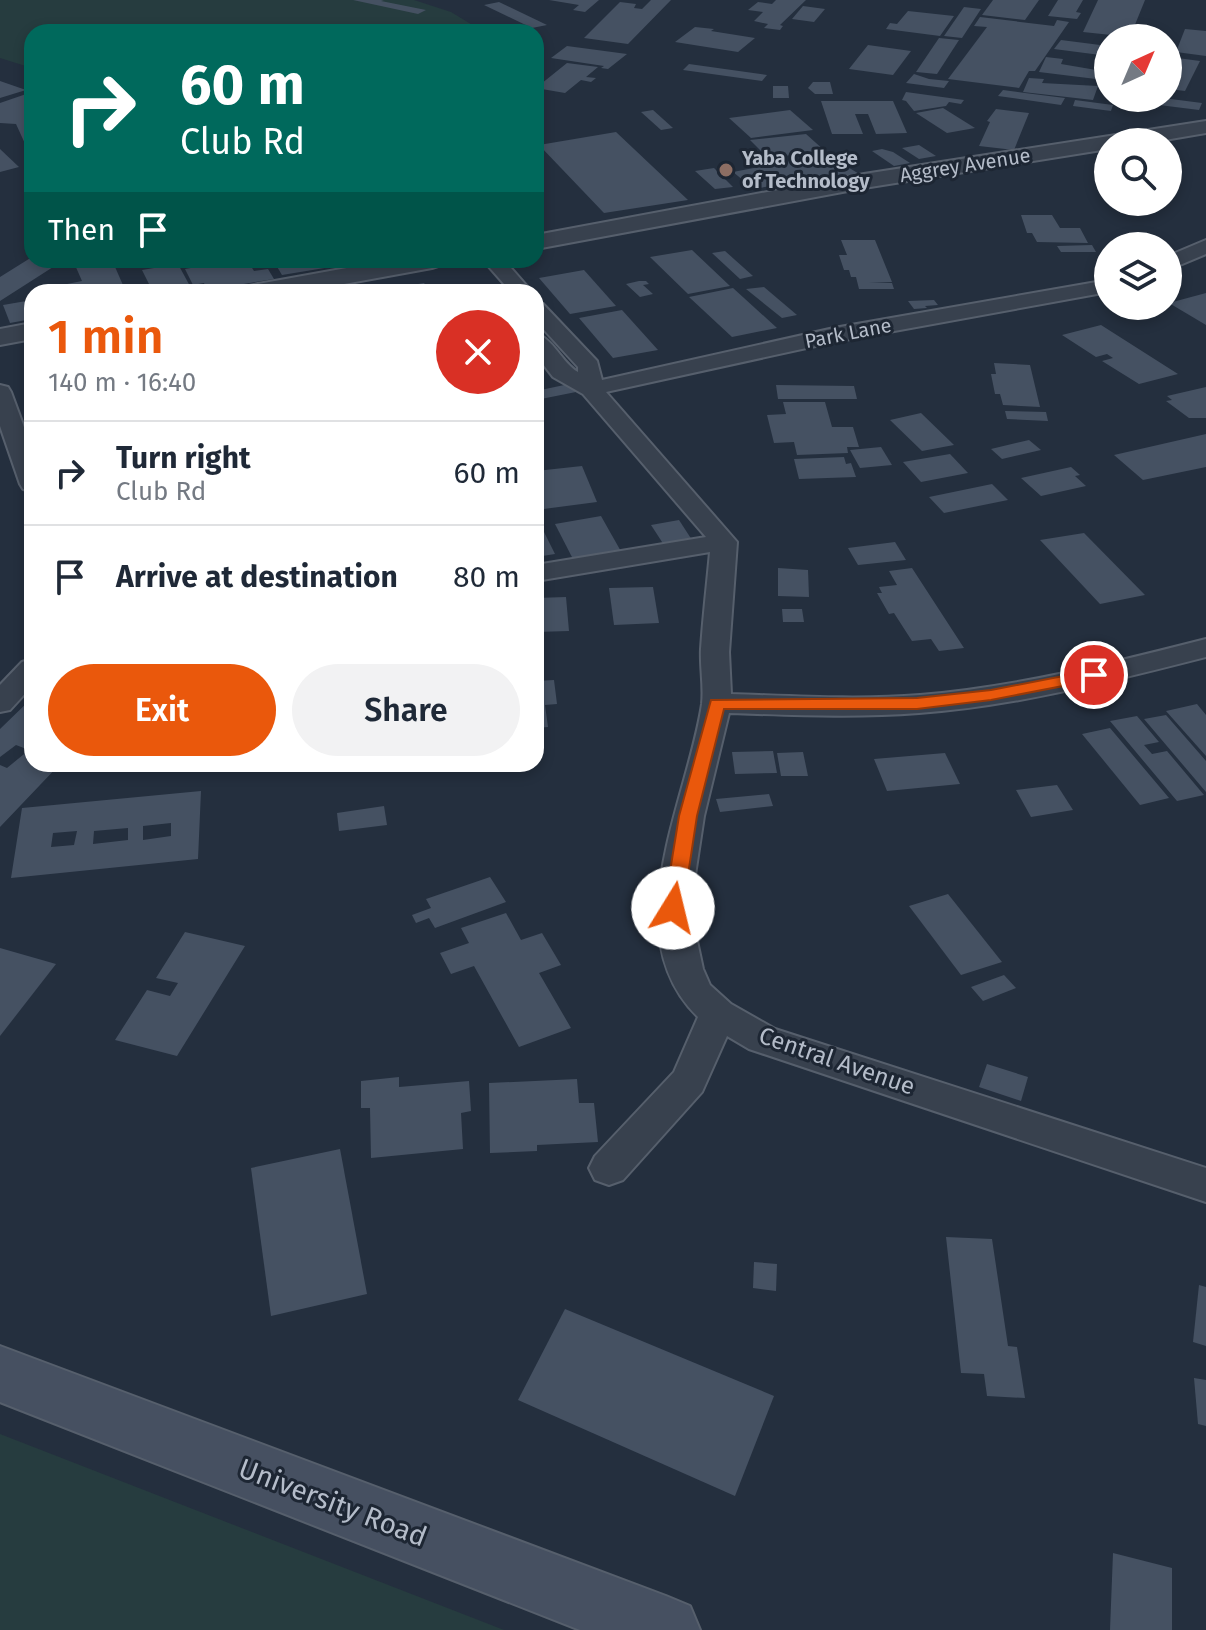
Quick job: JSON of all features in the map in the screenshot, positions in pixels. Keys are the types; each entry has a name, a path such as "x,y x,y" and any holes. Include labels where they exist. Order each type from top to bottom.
{"main road":[{"name":"University Road","path":"0,1374 666,1630"}],"street":[{"name":"Aggrey Avenue","path":"544,241 864,181 1206,127"},
{"path":"1182,257 1206,246"},
{"path":"302,284 388,268"},
{"path":"475,268 488,284"},
{"path":"500,268 515,284"},
{"name":"Park Lane","path":"591,389 834,335 1094,289"},
{"path":"544,317 589,366 591,389"},
{"path":"0,337 24,332"},
{"path":"544,351 561,372 591,389 724,542"},
{"path":"0,392 24,461"},
{"path":"544,572 724,542"},
{"name":"Central Avenue","path":"724,542 715,652 717,703 688,816 673,908 685,969 696,993 718,1014 762,1039 1206,1185"},
{"path":"717,703 917,704 1006,692 1119,670 1206,648"},
{"path":"0,703 24,677"},
{"path":"609,1168 689,1081 718,1014"}],"green space":[{"path":"0,0 414,0 451,12 471,24 24,24 24,66 0,58"},
{"path":"0,1434 504,1630 0,1630"}],"building":[{"path":"353,0 384,0 381,1 426,10 418,14"},
{"path":"549,0 599,0 585,12 573,10 579,5"},
{"path":"651,0 671,0 628,44 584,38 620,2 636,4 634,8 642,9"},
{"path":"776,0 806,0 780,25 783,26 780,30 764,28 768,24 754,21 763,12 748,10 758,2 772,4"},
{"path":"993,0 1039,0 1025,20 982,15"},
{"path":"1058,0 1083,0 1076,12 1081,13 1077,19 1048,16"},
{"path":"1098,0 1145,0 1135,24 1094,24 1094,33 1083,32"},
{"path":"499,2 547,25 524,24 484,5"},
{"path":"803,6 825,9 814,22 792,19"},
{"path":"964,7 981,9 962,38 944,36"},
{"path":"908,11 954,16 940,36 886,29 890,23 897,24"},
{"path":"980,17 1054,26 1057,20 1069,22 1035,71 1029,71 1019,88 948,79 987,27 974,26"},
{"path":"695,27 755,38 738,52 675,42"},
{"path":"1185,29 1206,31 1206,56 1182,53"},
{"path":"939,38 959,40 937,74 916,72"},
{"path":"1061,40 1094,44 1094,54 1054,49"},
{"path":"868,45 911,51 893,75 849,69"},
{"path":"567,46 627,54 608,69 551,58"},
{"path":"1046,57 1063,59 1061,64 1094,70 1094,79 1039,72"},
{"path":"1182,59 1200,61 1185,91 1182,91"},
{"path":"567,63 598,67 586,77 596,78 591,82 581,80 565,93 544,89 544,82"},
{"path":"689,64 767,75 762,81 683,70"},
{"path":"914,74 949,81 944,88 906,83"},
{"path":"1029,78 1044,79 1042,83 1094,86 1093,100 1023,92"},
{"path":"0,81 24,89 24,91 0,98"},
{"path":"813,82 830,82 833,94 815,94 808,88"},
{"path":"773,86 788,86 789,98 773,98"},
{"path":"1003,90 1065,98 1061,105 998,96"},
{"path":"906,92 964,100 961,104 949,102 946,106 914,111 902,100"},
{"path":"24,95 24,142 16,124 0,123 0,103"},
{"path":"1075,100 1094,102 1094,109 1073,106"},
{"path":"1182,100 1202,103 1199,110 1182,108"},
{"path":"821,101 893,101 907,133 876,134 868,114 855,114 863,134 832,134"},
{"path":"943,108 975,128 947,133 916,113"},
{"path":"996,109 1029,113 1014,150 979,146 990,122 987,121"},
{"path":"653,110 673,128 661,130 641,112"},
{"path":"790,110 813,130 751,138 729,118"},
{"path":"616,132 688,200 604,213 544,150 544,144"},
{"path":"806,134 825,151 768,158 750,140"},
{"path":"919,145 936,156 919,159 902,148"},
{"path":"0,149 19,167 0,172"},
{"path":"882,149 910,163 894,166 872,151"},
{"path":"826,154 861,175 815,183 810,179 754,189 733,172"},
{"path":"714,168 733,187 715,189 695,171"},
{"path":"1021,215 1052,215 1060,228 1080,228 1088,243 1037,242 1032,233 1027,233"},
{"path":"841,240 875,240 892,282 869,283 892,283 894,289 859,289 856,277 851,277 849,270 844,270 839,255 847,255"},
{"path":"1092,245 1094,252 1061,252 1057,246"},
{"path":"692,250 730,286 688,294 650,257"},
{"path":"725,251 753,276 740,279 712,253"},
{"path":"24,262 24,268 52,268 0,301 0,277"},
{"path":"76,268 116,268 122,284 67,284 82,281"},
{"path":"180,268 189,284 149,284 142,270"},
{"path":"278,268 325,268 282,275"},
{"path":"185,269 268,269 274,279 244,284 192,284"},
{"path":"584,270 616,306 570,314 539,278"},
{"path":"646,281 649,284 643,285 653,294 640,297 626,284"},
{"path":"764,287 797,315 782,318 746,289"},
{"path":"733,288 777,328 732,337 689,297"},
{"path":"1206,293 1206,325 1182,311 1182,299"},
{"path":"934,300 938,305 914,309 908,301"},
{"path":"24,301 24,320 10,323 3,305"},
{"path":"622,310 658,350 613,358 579,318"},
{"path":"1101,325 1178,374 1139,384 1102,361 1113,358 1107,354 1096,357 1062,335"},
{"path":"994,363 1030,365 1040,407 1003,405 1000,394 995,394 991,374 996,374"},
{"path":"569,384 576,392 544,398 544,389"},
{"path":"776,385 854,386 857,399 778,399"},
{"path":"1206,387 1206,418 1189,418 1166,401 1172,400 1167,396"},
{"path":"783,402 825,402 832,427 853,427 859,447 847,447 848,453 797,455 794,442 774,443 767,415 786,414"},
{"path":"1005,411 1046,412 1048,421 1007,419"},
{"path":"921,413 954,445 922,451 890,420"},
{"path":"1206,434 1206,467 1143,480 1114,455"},
{"path":"1029,440 1041,450 1002,459 991,449"},
{"path":"881,447 892,465 860,468 850,450"},
{"path":"950,454 968,473 921,482 903,462"},
{"path":"844,457 846,464 851,463 856,477 799,479 794,459"},
{"path":"582,466 597,502 544,509 544,470"},
{"path":"1071,467 1080,475 1075,476 1086,486 1041,496 1021,478"},
{"path":"992,484 1008,500 944,513 929,497"},
{"path":"601,516 623,555 575,563 555,524"},
{"path":"679,520 692,540 664,545 651,525"},
{"path":"544,532 555,554 544,556"},
{"path":"1084,533 1145,595 1100,604 1040,540"},
{"path":"895,542 906,560 858,565 848,548"},
{"path":"778,568 808,570 809,597 778,596"},
{"path":"912,568 964,648 939,651 931,639 912,641 894,613 889,614 877,593 882,593 879,587 897,585 889,571"},
{"path":"653,587 659,623 614,625 609,588"},
{"path":"566,597 569,631 544,632 544,598"},
{"path":"782,609 802,609 804,622 783,622"},
{"path":"554,680 557,704 545,705 548,727 544,727 544,681"},
{"path":"1197,704 1206,715 1206,756 1166,711"},
{"path":"24,706 24,748 16,745 0,757 0,729"},
{"path":"1166,715 1206,761 1206,792 1144,719"},
{"path":"1137,716 1159,742 1144,745 1152,754 1167,751 1204,795 1177,801 1110,721"},
{"path":"1110,728 1169,798 1140,805 1082,734"},
{"path":"773,751 777,773 735,774 732,752"},
{"path":"803,752 808,776 781,776 777,753"},
{"path":"945,753 960,784 887,791 874,759"},
{"path":"24,754 24,772 52,772 0,827 0,765 7,768"},
{"path":"1057,785 1073,810 1031,817 1016,790"},
{"path":"201,791 198,859 11,878 22,808","holes":["171,823 171,836 143,840 143,826","128,828 128,840 93,844 94,831","77,831 74,845 51,847 53,833"]},
{"path":"769,794 773,806 720,812 716,799"},
{"path":"384,806 387,825 339,831 337,813"},
{"path":"490,877 506,902 435,928 429,918 416,923 412,915 431,908 426,899"},
{"path":"948,894 1002,962 961,975 909,906"},
{"path":"506,913 521,940 542,933 561,965 539,973 571,1028 519,1047 474,966 451,974 440,953 469,943 461,928"},
{"path":"185,932 245,946 177,1056 115,1040 147,990 170,996 178,983 156,978"},
{"path":"0,948 56,964 0,1036"},
{"path":"1004,975 1016,988 983,1001 971,987"},
{"path":"987,1064 1028,1077 1021,1101 979,1087"},
{"path":"399,1077 399,1087 469,1081 471,1111 461,1113 463,1149 371,1158 370,1108 361,1108 361,1081"},
{"path":"577,1079 579,1103 594,1103 598,1142 537,1145 537,1151 490,1153 489,1083"},
{"path":"340,1149 367,1294 271,1316 251,1168"},
{"path":"946,1237 992,1239 1008,1346 1017,1347 1025,1398 987,1396 984,1374 961,1373"},
{"path":"754,1262 777,1264 776,1291 753,1288"},
{"path":"1199,1285 1206,1287 1206,1346 1193,1342"},
{"path":"565,1309 774,1396 735,1496 518,1400"},
{"path":"1194,1378 1206,1380 1206,1426 1198,1424"},
{"path":"1113,1553 1172,1568 1172,1630 1110,1630"}],"place":[{"name":"Yaba College of Technology","path":"726,170"}],"route":[{"path":"673,908 688,816 717,703 917,704 991,695 1094,675"}]}
